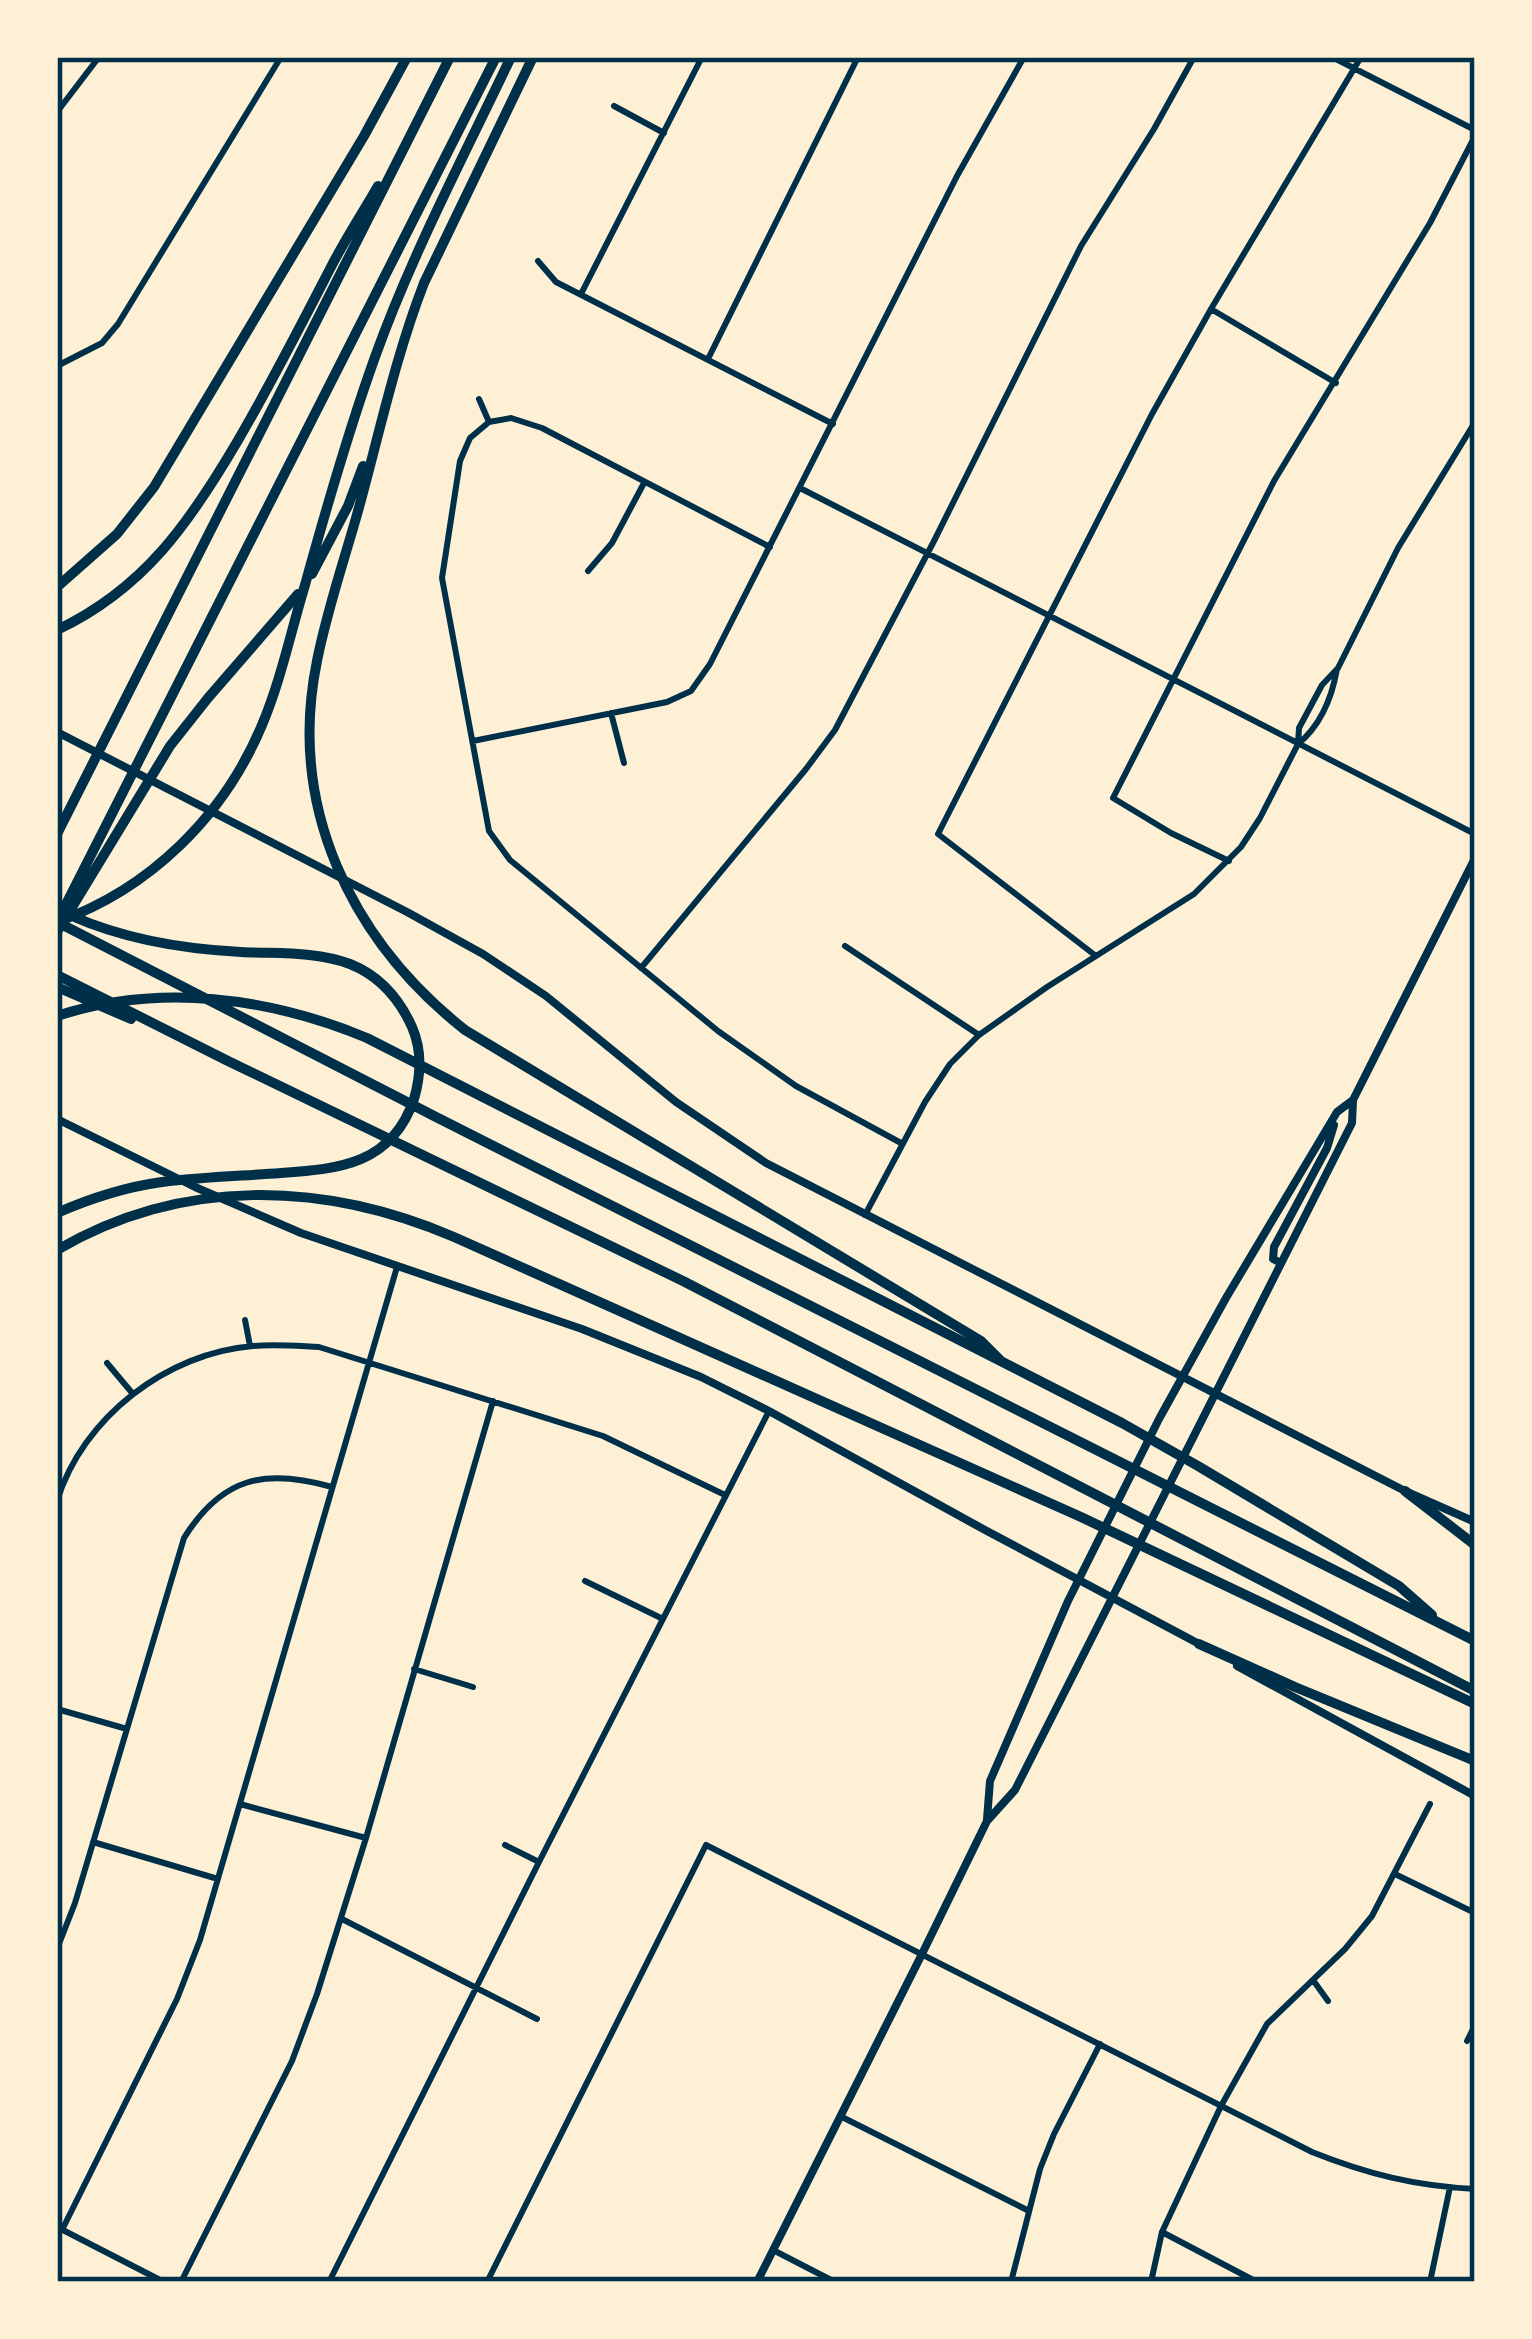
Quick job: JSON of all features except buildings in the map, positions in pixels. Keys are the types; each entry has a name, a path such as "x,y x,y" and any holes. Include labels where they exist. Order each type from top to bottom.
{"highway":[{"path":"57,587 117,534 154,487 407,57"},
{"path":"57,834 450,57"},
{"path":"57,922 496,57"},
{"path":"57,922 114,896 165,859 217,804 245,761 271,702 374,358 398,296 511,57"},
{"path":"533,57 424,284 403,339 317,661 310,733 313,779 329,846 370,932 414,987 465,1030 981,1341 1000,1360"},
{"path":"57,630 97,608 133,580 189,519 268,389 335,259 434,90"},
{"path":"57,932 179,734 312,574 348,506 382,414"},
{"path":"57,909 151,942 318,957 354,966 388,988 401,1006 416,1038 419,1073 410,1109 393,1136 372,1154 346,1166 157,1183 57,1213"},
{"path":"57,922 1475,1641"},
{"path":"57,975 66,987 683,1281 1475,1691"},
{"path":"57,1016 104,1004 214,998 325,1022 391,1049 1198,1466 1399,1586 1444,1625"},
{"path":"57,1250 141,1213 205,1198 284,1195 344,1202 400,1216 1099,1525 1475,1704"},
{"path":"1405,1490 1475,1545"},
{"path":"1199,1644 1475,1761"}],"main road":[{"path":"58,732 483,954 546,996 676,1102 746,1151 1475,1522"},
{"path":"757,2282 987,1820 1015,1790 1216,1393 1352,1123 1353,1100 1475,858"},
{"path":"987,1820 990,1781 1088,1558 1182,1376 1337,1112 1353,1100"},
{"path":"1281,1263 1273,1258 1274,1247 1327,1148 1337,1112"},
{"path":"57,1119 301,1233 674,1365 769,1411 1475,1796"}],"street":[{"path":"58,109 99,57"},
{"path":"57,366 102,343 118,324 281,57"},
{"path":"581,294 702,57"},
{"path":"708,359 858,57"},
{"path":"473,741 667,703 691,691 710,664 957,176 1024,57"},
{"path":"641,968 835,730 1081,246 1194,57"},
{"path":"1228,861 1113,798 1274,481 1430,224 1475,133 1332,57"},
{"path":"1096,956 938,834 1152,414 1361,57"},
{"path":"614,106 664,133"},
{"path":"538,261 556,281 833,424"},
{"path":"1211,309 1336,382"},
{"path":"478,399 489,422"},
{"path":"770,547 542,428 511,418 489,422 470,438 460,461 442,578 489,831 510,860 718,1031 796,1086 902,1143"},
{"path":"865,1215 925,1102 950,1064 979,1035 1194,894 1228,861 1260,818 1298,744 1311,733 1398,548 1475,422"},
{"path":"588,571 612,543 644,483"},
{"path":"800,488 1475,834"},
{"path":"611,713 624,763"},
{"path":"845,946 979,1035"},
{"path":"164,2282 60,2229 177,1999 200,1940 398,1267"},
{"path":"245,1320 250,1346"},
{"path":"58,1495 90,1438 134,1394 187,1361 250,1346 319,1347 369,1362 603,1436 725,1495"},
{"path":"107,1363 134,1394"},
{"path":"181,2282 292,2061 342,1918 493,1401"},
{"path":"329,2282 769,1411"},
{"path":"57,1949 75,1903 184,1538 200,1514 241,1484 270,1477 301,1478 332,1487"},
{"path":"585,1581 663,1619"},
{"path":"414,1669 473,1687"},
{"path":"57,1709 127,1729"},
{"path":"240,1804 366,1838"},
{"path":"1151,2282 1162,2232 1221,2106 1267,2024 1345,1949 1372,1916 1430,1804"},
{"path":"93,1842 218,1879"},
{"path":"505,1845 538,1862"},
{"path":"487,2282 706,1845 1312,2152 1408,2183 1475,2188"},
{"path":"1396,1874 1475,1912"},
{"path":"342,1918 537,2019"},
{"path":"1312,1980 1328,2001"},
{"path":"1467,2041 1475,2025"},
{"path":"1011,2282 1054,2134 1100,2044"},
{"path":"840,2116 1029,2211"},
{"path":"1430,2282 1450,2187"},
{"path":"1162,2232 1257,2282"},
{"path":"772,2250 835,2282"}]}
